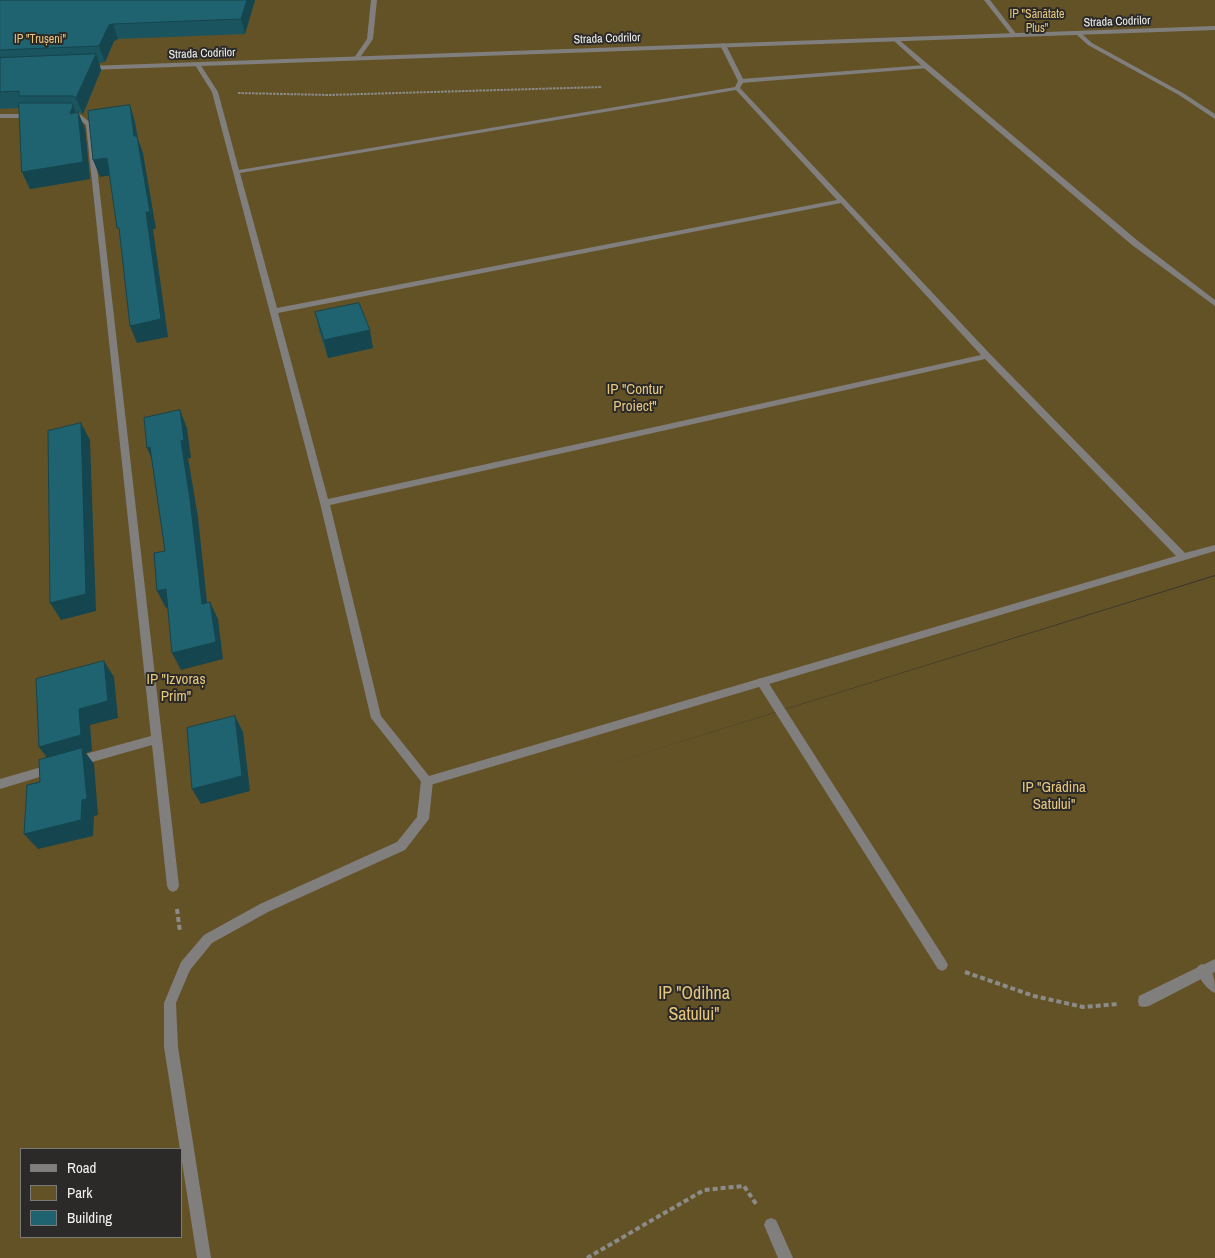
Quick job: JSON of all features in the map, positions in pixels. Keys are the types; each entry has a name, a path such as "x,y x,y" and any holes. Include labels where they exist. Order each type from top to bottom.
{"street":[{"path":"357,58 370,39 374,0"},
{"path":"987,0 1015,36"},
{"name":"Strada Codrilor","path":"79,68 1215,28"},
{"path":"1079,34 1090,44 1181,94 1215,117"},
{"path":"896,40 1135,243 1215,304"},
{"path":"723,45 739,85 841,201 987,356 1184,558"},
{"path":"198,65 215,92 237,172 325,503 376,718 427,781 423,819 401,846 264,908 208,939 185,966 170,1003 171,1047 204,1258"},
{"path":"237,172 739,85 926,67"},
{"path":"0,116 79,116 89,124 173,886"},
{"path":"275,312 841,201"},
{"path":"325,503 987,356"},
{"path":"427,781 1215,548"},
{"path":"762,682 942,965"},
{"path":"0,784 157,739"},
{"path":"1144,1001 1215,965"},
{"path":"1202,970 1215,987"},
{"path":"771,1225 786,1258"}],"path":[{"path":"215,92 339,95 604,86"},
{"path":"173,886 185,966"},
{"path":"942,965 1034,996 1083,1007 1144,1001"},
{"path":"587,1258 704,1190 744,1186 771,1225"}],"green space":[{"path":"0,0 1215,0 1215,575 564,778 1215,576 1215,1258 0,1258"}],"building":[{"path":"0,0 247,0 241,19 113,24 109,25 99,46 0,50"},
{"path":"96,54 76,98 73,96 19,96 19,91 0,92 0,58"},
{"path":"19,103 71,103 73,105 70,114 78,112 83,162 22,172"},
{"path":"130,105 134,136 137,136 150,212 146,212 161,319 130,326 119,228 117,228 107,158 93,160 88,111"},
{"path":"359,303 370,330 324,340 315,312"},
{"path":"180,410 184,440 181,441 190,499 202,604 210,602 216,642 172,653 166,589 157,591 154,553 165,551 150,447 147,448 144,418"},
{"path":"81,423 86,594 50,603 48,431"},
{"path":"104,661 108,701 79,709 81,735 39,747 36,679"},
{"path":"235,716 242,776 192,789 187,728"},
{"path":"82,748 87,799 82,800 81,820 24,834 27,785 40,782 39,760"}],"park label":[{"name":"IP \"Sănătate Plus\"","path":"1037,22"},
{"name":"IP \"Trușeni\"","path":"40,40"},
{"name":"IP \"Contur Proiect\"","path":"635,398"},
{"name":"IP \"Izvoraș Prim\"","path":"176,688"},
{"name":"IP \"Grădina Satului\"","path":"1054,796"},
{"name":"IP \"Odihna Satului\"","path":"694,1004"}]}
